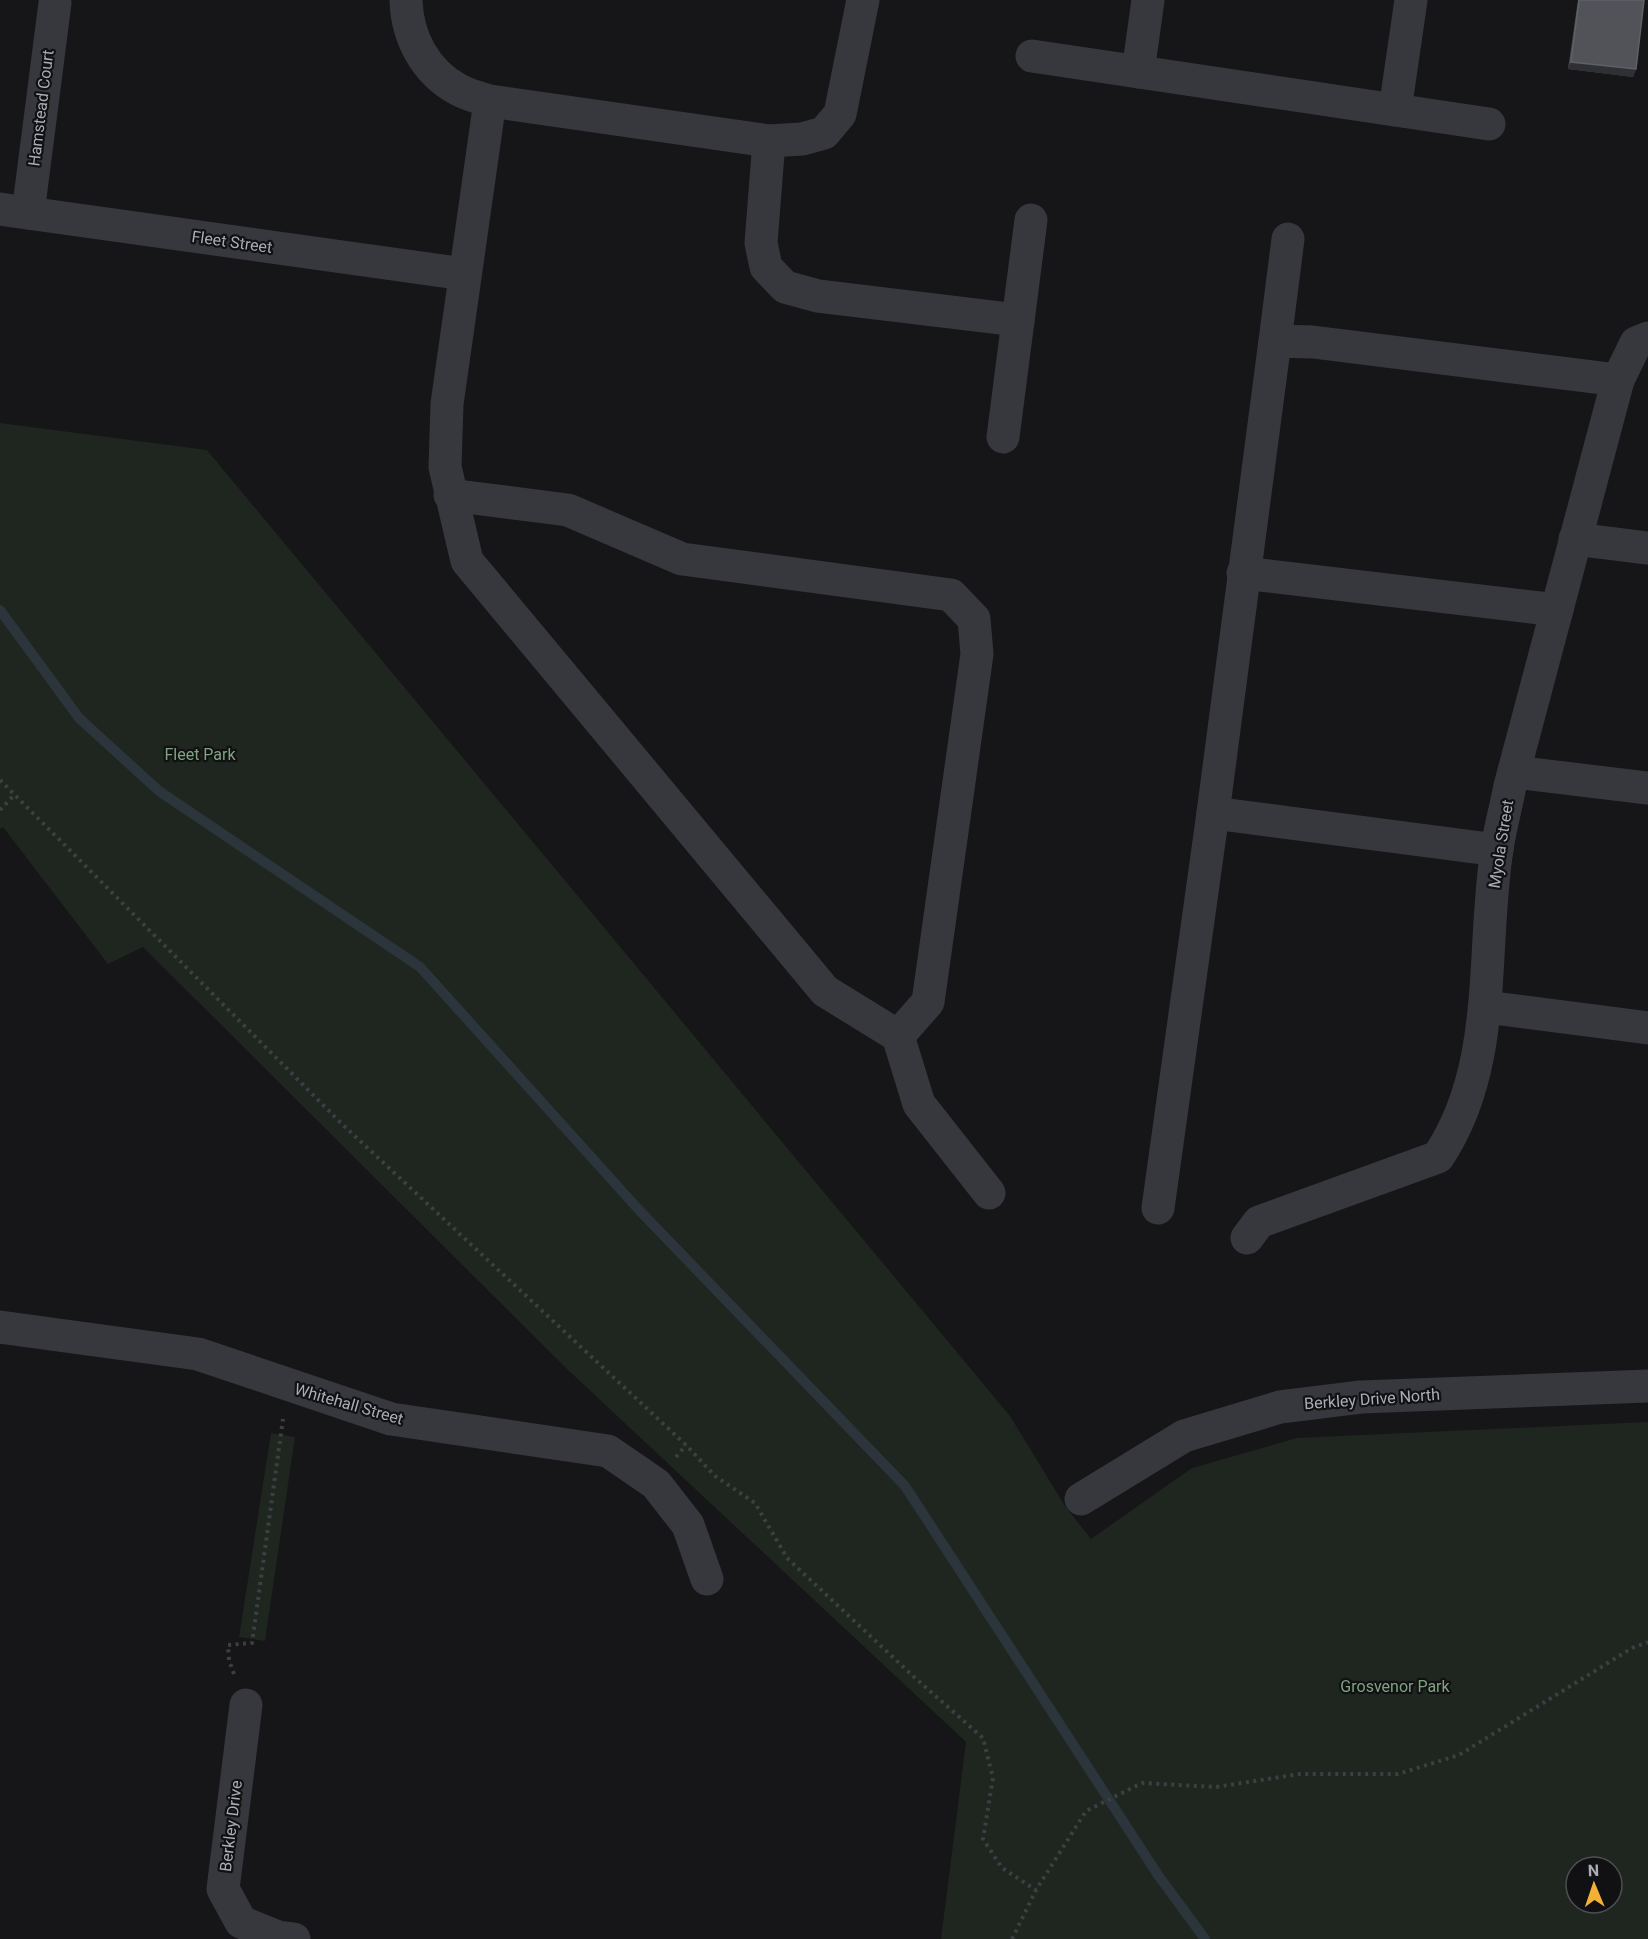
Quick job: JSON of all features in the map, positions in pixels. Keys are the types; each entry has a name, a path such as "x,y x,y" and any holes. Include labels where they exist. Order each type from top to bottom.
{"street":[{"path":"405,0 408,30 428,65 459,90 490,101 769,141 824,133 840,114 863,0"},
{"path":"1138,72 1148,0"},
{"path":"1395,110 1411,0"},
{"name":"Hamstead Court","path":"14,211 55,3"},
{"path":"1032,56 1489,124"},
{"path":"490,101 447,404 445,466 467,561 825,991 898,1036 919,1104 989,1193"},
{"path":"769,141 761,243 766,267 785,286 818,296 1018,320"},
{"name":"Fleet Street","path":"14,211 464,274"},
{"path":"1003,437 1031,220"},
{"path":"1158,1208 1214,813 1243,573 1288,239"},
{"name":"Myola Street","path":"1247,1238 1259,1222 1438,1157 1455,1131 1479,1051 1486,1007 1497,850 1514,772 1618,380 1636,343 1648,338"},
{"path":"1275,341 1313,342 1618,380"},
{"path":"450,495 568,510 682,559 951,595 974,618 977,654 928,1002 898,1036"},
{"path":"1575,539 1648,548"},
{"path":"1243,573 1557,610"},
{"path":"1514,772 1648,788"},
{"path":"1214,813 1497,850"},
{"path":"1486,1007 1648,1028"},
{"name":"Whitehall Street","path":"0,1327 198,1354 262,1378 391,1419 608,1451 656,1484 688,1525 707,1579"},
{"name":"Berkley Drive North","path":"1081,1499 1184,1436 1280,1407 1361,1397 1648,1386"},
{"name":"Berkley Drive","path":"246,1705 223,1889 241,1922 278,1937 294,1939"}],"path":[{"path":"0,780 344,1126 686,1444 715,1476 755,1503 787,1558 983,1738 993,1778 983,1839 1002,1868 1036,1890"},
{"path":"0,810 15,794"},
{"path":"246,1705 229,1660 228,1645 252,1643 284,1419 258,1402 262,1378"},
{"path":"1012,1939 1036,1890 1086,1811 1142,1783 1216,1787 1300,1774 1398,1774 1459,1755 1632,1648 1648,1642"}],"green space":[{"path":"0,423 207,450 1010,1416 1065,1506 1091,1539 1192,1468 1297,1438 1648,1422 1648,1939 941,1939 966,1742 568,1370 143,947 108,964 3,827 0,829"},
{"path":"271,1433 295,1437 265,1641 239,1637"}],"building":[{"path":"1579,0 1644,0 1636,69 1571,62"}],"waterway":[{"path":"0,610 79,718 159,791 420,967 639,1210 905,1486 1158,1875 1205,1939"}],"park label":[{"name":"Fleet Park","path":"200,754"},
{"name":"Grosvenor Park","path":"1395,1686"}]}
